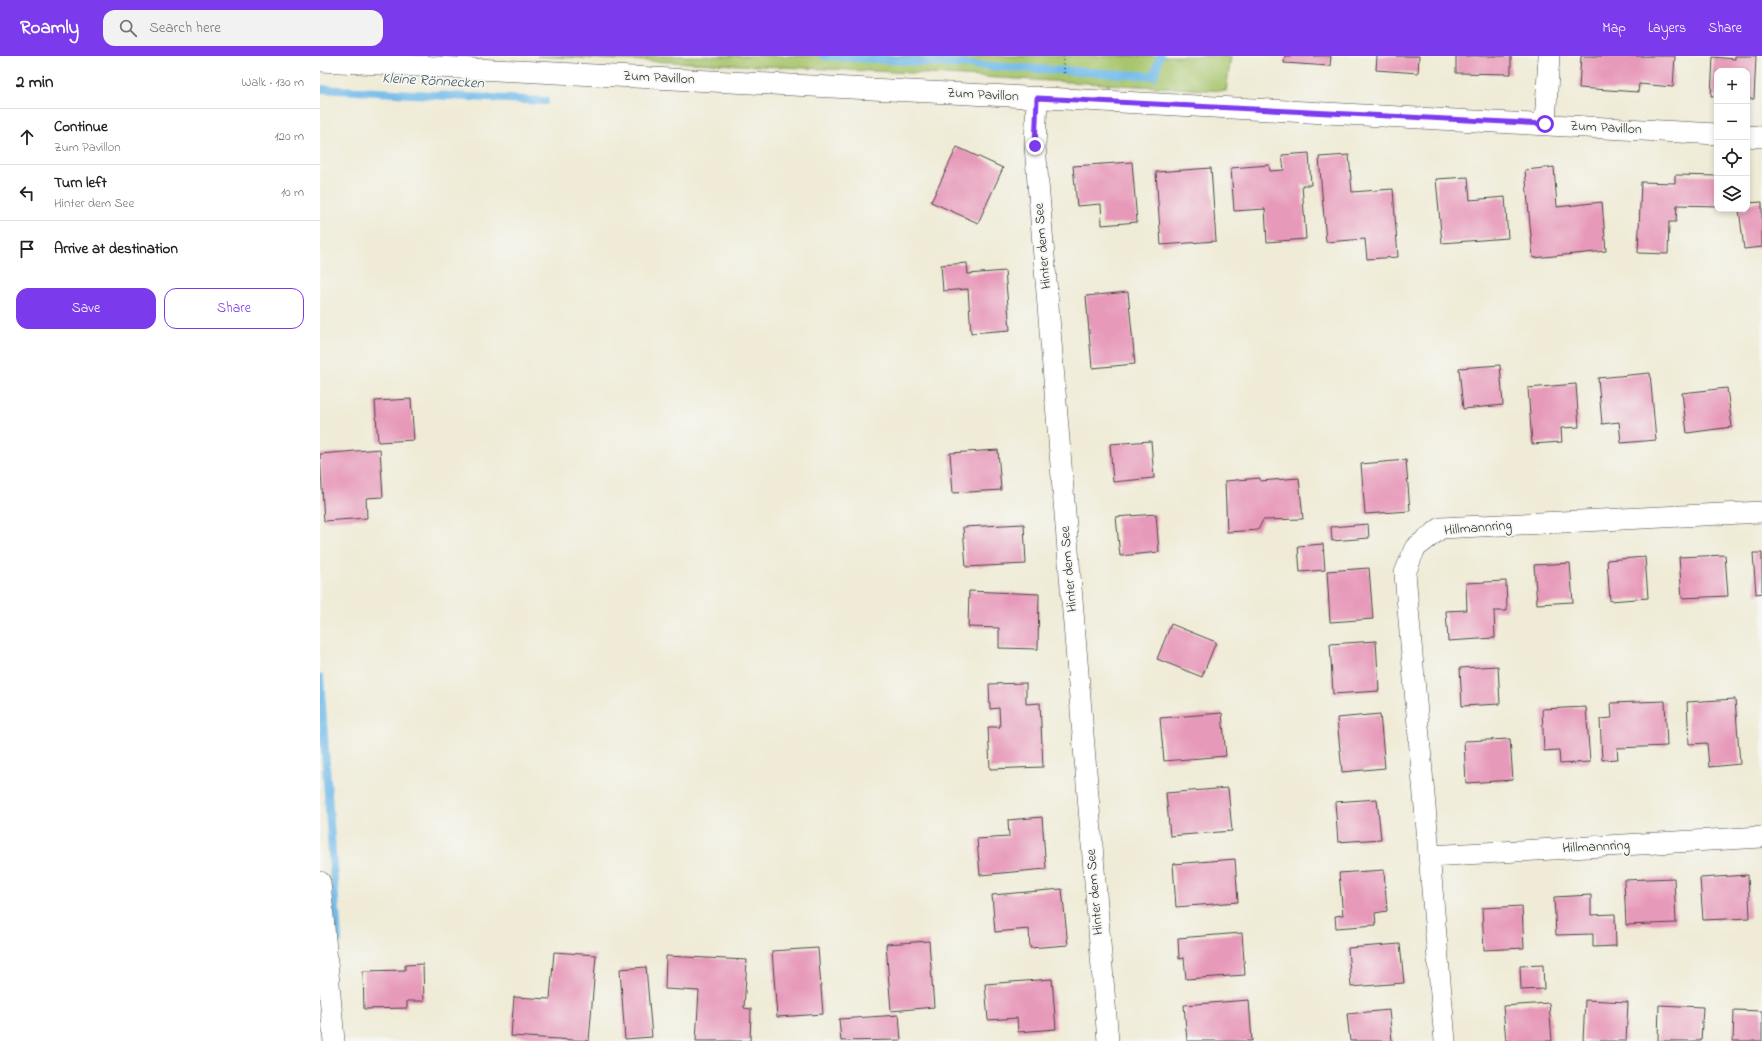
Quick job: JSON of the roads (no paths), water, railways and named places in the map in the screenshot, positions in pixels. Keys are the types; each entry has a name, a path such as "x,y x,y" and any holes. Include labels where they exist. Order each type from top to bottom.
{"street":[{"path":"1545,124 1549,56"},
{"name":"Zum Pavillon","path":"320,61 395,60 1037,98 1714,134"},
{"name":"Hinter dem See","path":"1037,98 1035,146 1108,1041"},
{"path":"1750,136 1762,137"},
{"name":"Hillmannring","path":"1445,1041 1405,574 1415,548 1441,528 1762,512"},
{"name":"Hillmannring","path":"1430,856 1762,837"},
{"path":"320,882 334,1041"}],"waterway":[{"name":"Kleine Rönnecken","path":"824,56 1154,76 1160,56"},
{"name":"Kleine Rönnecken","path":"320,89 545,101"},
{"name":"Kleine Rönnecken","path":"320,678 338,940"}]}
